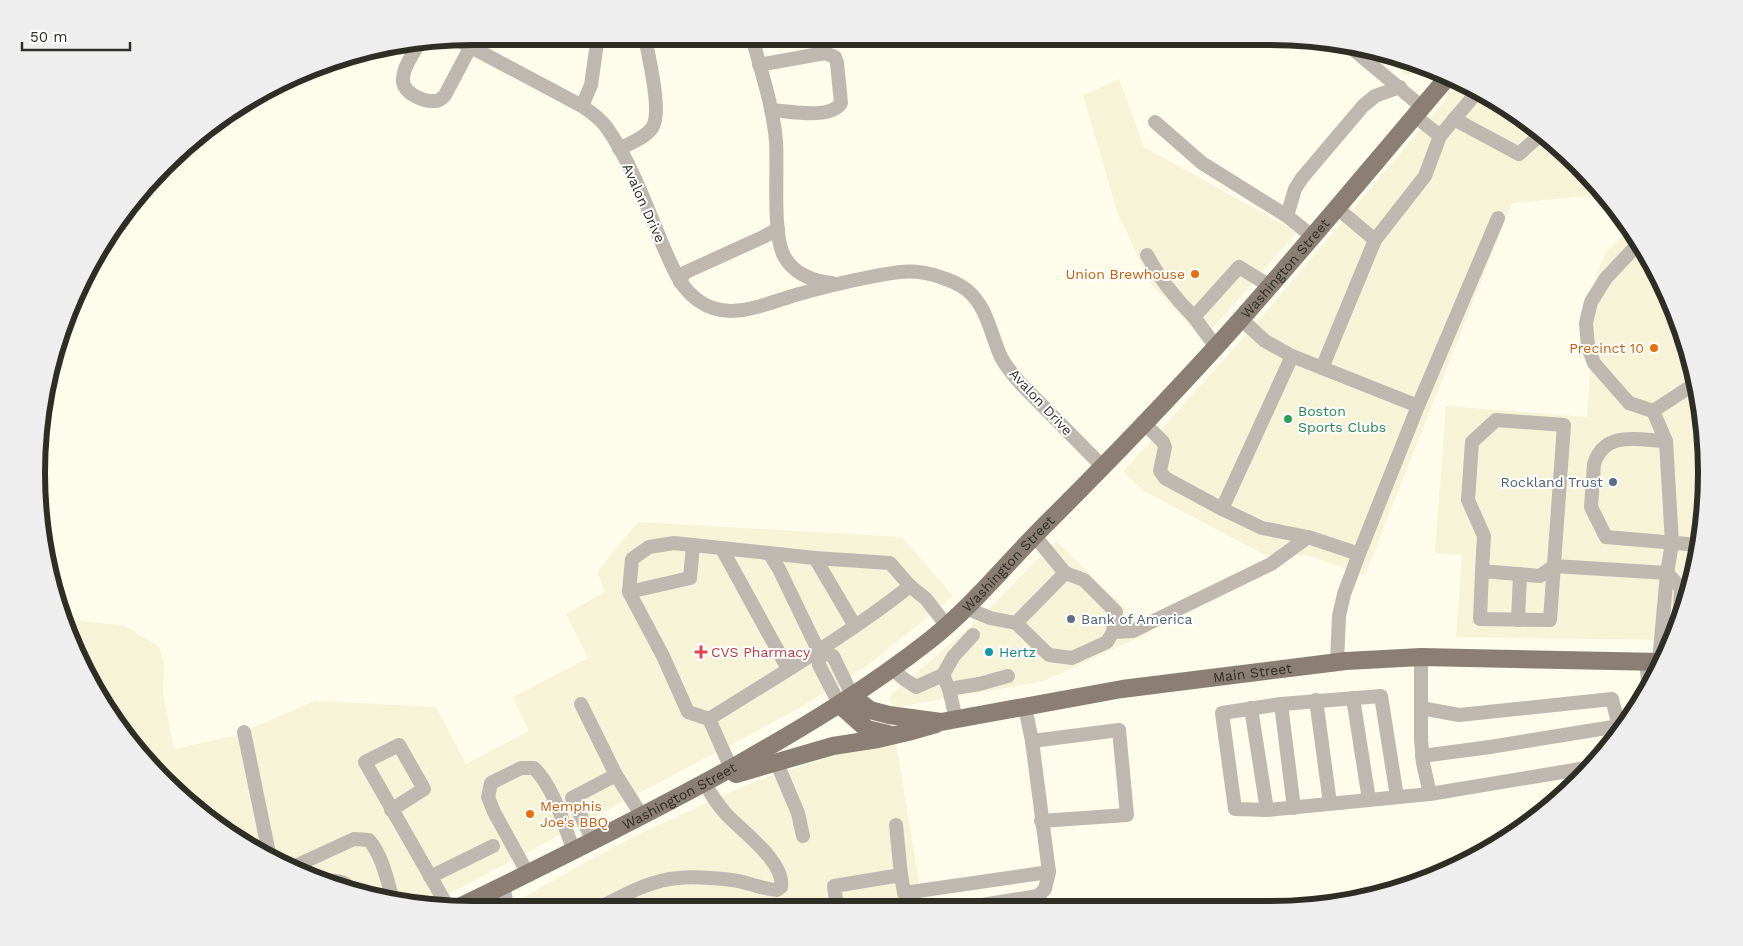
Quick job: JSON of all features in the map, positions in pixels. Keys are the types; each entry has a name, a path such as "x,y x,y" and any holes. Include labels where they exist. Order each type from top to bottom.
{"main road":[{"name":"Washington Street","path":"472,901 705,784 846,701 947,626 986,588 1034,535 1144,424 1216,347 1313,237 1443,82"},
{"name":"Main Street","path":"846,701 888,716 948,721 1122,689 1337,662 1421,656 1654,662"},
{"path":"846,701 867,729 894,736"},
{"path":"705,784 776,761 833,746 894,736 948,721"}],"street":[{"name":"Avalon Drive","path":"466,45 582,106 594,114 607,127 680,282 700,302 714,308 729,311 747,310 840,284 886,273 910,271 953,281 967,290 978,301 987,317 995,342 1010,371 1102,466"},
{"path":"582,106 591,85 597,45"},
{"path":"619,149 645,135 652,128 657,117 646,45"},
{"name":"Avalon Drive","path":"754,45 771,110 777,157 780,247 784,256 802,275 813,280 840,284"},
{"path":"416,49 406,66 403,83 406,90 415,96 434,101 439,100 445,95 470,48"},
{"path":"759,66 826,53 835,57 837,63 841,103 834,111 824,113 771,110"},
{"path":"1360,55 1400,87 1418,112 1440,136"},
{"path":"1287,216 1296,189 1302,178 1363,106 1375,96 1400,87"},
{"path":"1322,368 1375,240 1425,176 1440,136 1473,96"},
{"path":"1454,119 1519,154 1537,138"},
{"path":"1155,122 1202,163 1287,216 1313,237"},
{"path":"1337,208 1375,240"},
{"path":"1337,662 1341,608 1344,594 1418,406 1498,218"},
{"path":"680,282 684,273 778,229"},
{"path":"1634,248 1606,278 1591,302 1586,324 1588,347 1594,363 1629,402 1652,411 1666,441 1672,543 1657,656"},
{"path":"1147,255 1153,268 1175,298 1194,316 1216,347"},
{"path":"1194,316 1239,267 1270,286"},
{"path":"1241,319 1265,341 1292,356 1418,406"},
{"path":"1222,509 1292,356"},
{"path":"1652,411 1689,387"},
{"path":"1496,420 1564,425 1554,566 1550,620 1480,619 1484,536 1468,500 1472,442 1496,420"},
{"path":"1144,424 1163,442 1165,447 1160,471 1164,478 1262,528 1308,537 1359,554"},
{"path":"1666,441 1620,439 1606,444 1596,457 1594,464 1591,507 1606,537 1692,544"},
{"path":"966,608 990,618 1016,622 1049,656 1072,658 1107,642 1113,632 1116,612 1084,580 1065,573 1034,535"},
{"path":"1113,632 1133,631 1271,564 1308,537"},
{"path":"731,768 709,719 688,712 663,656 629,592 632,559 649,547 674,543 815,558 890,563 910,586 926,599 947,626"},
{"path":"629,592 690,578 693,545"},
{"path":"722,549 788,669"},
{"path":"768,553 779,569 819,652 833,656 846,701"},
{"path":"815,558 855,626"},
{"path":"1482,571 1540,576 1554,566 1667,573 1681,588 1681,591"},
{"path":"1016,622 1065,573"},
{"path":"1518,620 1520,574"},
{"path":"709,719 788,669 819,652 910,586"},
{"path":"892,668 916,687 943,675 953,657 973,636"},
{"path":"1421,656 1422,756 1430,794"},
{"path":"943,675 949,689 948,721"},
{"path":"949,689 1008,676"},
{"path":"1397,797 1381,696 1316,700 1222,713 1234,809 1267,810 1294,808 1430,794 1579,769"},
{"path":"1353,698 1369,800"},
{"path":"1421,708 1460,715 1612,699 1618,723"},
{"path":"1316,700 1330,804"},
{"path":"581,704 616,775 642,816"},
{"path":"1281,704 1294,808"},
{"path":"1007,901 1038,896 1045,889 1049,872 1032,741 1025,707"},
{"path":"1251,708 1267,810"},
{"path":"1422,756 1614,729"},
{"path":"1032,741 1119,730 1127,815 1041,821"},
{"path":"244,732 268,849"},
{"path":"391,810 424,789 399,745 365,762 391,810 443,900"},
{"path":"776,761 798,813 803,836"},
{"path":"528,874 494,812 488,797 492,783 521,768 534,768 542,776 574,851"},
{"path":"593,841 572,798 616,775"},
{"path":"614,901 650,884 677,878 733,880 753,884 768,890 777,890 781,887 781,876 763,849 715,802 705,784"},
{"path":"896,824 904,893 1049,872"},
{"path":"300,864 354,839 369,840 380,858 391,893"},
{"path":"430,877 493,846"},
{"path":"836,901 834,886 901,875"},
{"path":"503,886 506,901"}],"shaded area":[{"path":"1394,64 1413,70 1408,76"},
{"path":"1119,79 1144,147 1297,232 1203,339 1151,284 1118,214 1083,95"},
{"path":"1456,88 1484,102 1531,133 1573,170 1593,192 1589,196 1512,203 1365,575 1306,555 1265,555 1144,491 1123,472 1262,317"},
{"path":"1625,234 1641,259 1665,309 1675,335 1690,390 1697,445 1697,501 1690,556 1675,611 1665,637 1664,640 1456,637 1462,555 1435,553 1446,406 1587,417 1596,275 1606,252"},
{"path":"638,522 902,537 953,596 868,665 796,710 439,899 390,893 335,878 284,857 259,844 212,813 170,776 133,734 102,687 71,620 125,626 159,647 164,662 163,694 174,749 233,736 315,701 436,707 466,764 529,731 513,697 588,658 566,614 605,592 597,572"},
{"path":"1056,541 1150,632 1044,681 898,707 893,705 890,701 891,694 974,624"},
{"path":"896,742 922,901 812,901 812,899 808,901 519,901 631,838 728,793 768,777 837,755"}],"place":[{"name":"Union Brewhouse","path":"1195,274"},
{"name":"Precinct 10","path":"1654,348"},
{"name":"Boston Sports Clubs","path":"1288,419"},
{"name":"Rockland Trust","path":"1613,482"},
{"name":"Bank of America","path":"1071,619"},
{"name":"CVS Pharmacy","path":"701,652"},
{"name":"Hertz","path":"989,652"},
{"name":"Memphis Joe's BBQ","path":"530,814"}]}
